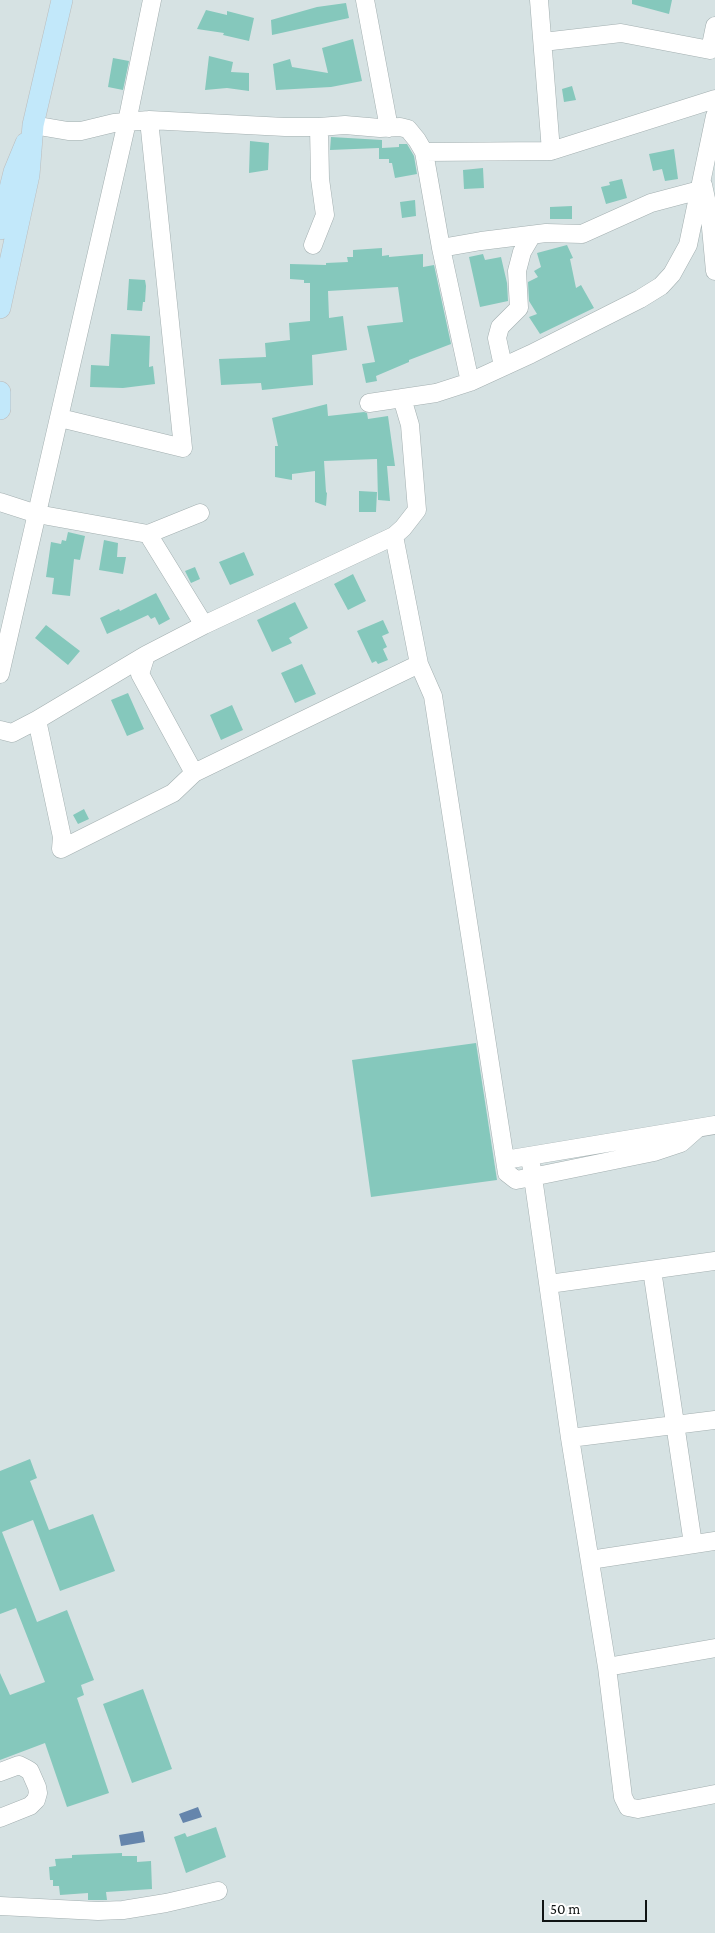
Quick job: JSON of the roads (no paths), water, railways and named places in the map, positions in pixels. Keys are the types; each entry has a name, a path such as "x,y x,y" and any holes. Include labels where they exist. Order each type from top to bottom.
{"main road":[{"path":"0,308 29,175 33,125 62,0"},
{"path":"1,224 14,172 33,125"},
{"path":"0,392 0,409"}],"street":[{"path":"0,674 127,122 152,0"},
{"path":"365,0 389,128"},
{"path":"539,0 544,42 551,152"},
{"path":"544,42 621,33 710,50 715,26"},
{"path":"424,152 551,152 715,99"},
{"path":"369,403 436,394 470,382 640,299 660,286 672,274 688,245 715,116"},
{"path":"33,125 68,132 82,131 114,123 149,120 319,127 345,125 408,129 424,152 470,382"},
{"path":"60,418 184,448 149,120"},
{"path":"313,245 324,215 320,179 319,127"},
{"path":"442,248 551,233 582,234 651,203 701,184"},
{"path":"701,184 710,217 715,271"},
{"path":"503,366 497,338 500,328 519,308 517,271 522,252 532,235"},
{"path":"0,730 12,733 146,655 394,536 417,510 410,425 402,398"},
{"path":"0,502 37,514 148,534 200,513"},
{"path":"148,534 204,626"},
{"path":"394,536 419,664 433,696 507,1173 516,1180 654,1152 681,1143 707,1127"},
{"path":"146,655 140,674 194,773"},
{"path":"37,720 62,837 62,849 173,793 194,773 419,664"},
{"path":"504,1160 707,1127"},
{"path":"530,1156 533,1165 532,1177 570,1438 607,1667 623,1797 628,1807 638,1809 715,1794"},
{"path":"549,1284 715,1261"},
{"path":"652,1270 693,1544"},
{"path":"570,1438 715,1420"},
{"path":"590,1560 715,1541"},
{"path":"607,1667 715,1648"},
{"path":"0,1772 19,1765 25,1768 30,1771 38,1793 36,1800 30,1806 0,1818"},
{"path":"0,1906 98,1911 123,1910 166,1903 218,1891"}],"water":[{"path":"198,1807 202,1817 183,1823 179,1814"},
{"path":"143,1831 145,1842 121,1846 119,1835"}]}
